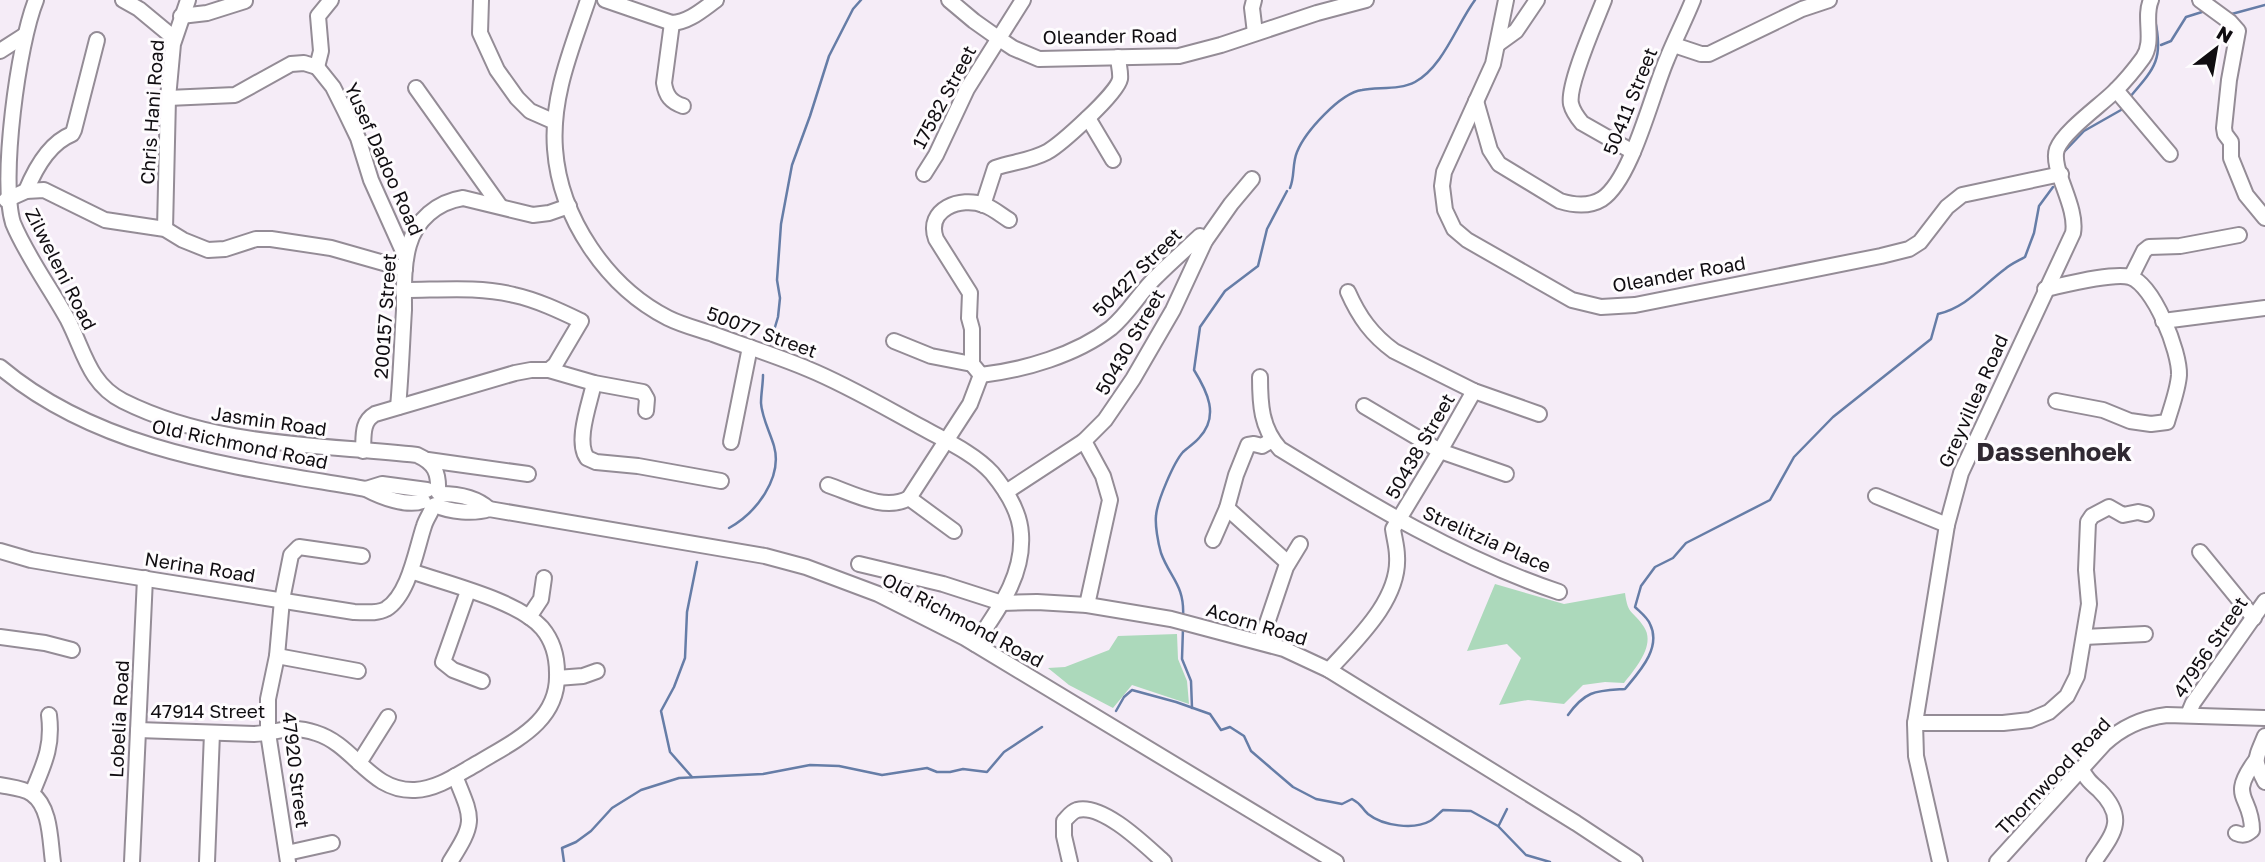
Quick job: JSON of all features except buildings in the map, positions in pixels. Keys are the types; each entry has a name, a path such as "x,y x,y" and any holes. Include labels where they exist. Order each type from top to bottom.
{"street":[{"name":"Chris Hani Road","path":"165,229 168,98 174,38 188,0"},
{"path":"168,98 235,95 291,64 304,63 317,67 321,51 318,16 331,0"},
{"path":"481,0 480,33 497,70 530,111 555,122"},
{"name":"50077 Street","path":"588,0 563,75 555,122 558,169 569,206 592,251 629,291 668,318 750,347 846,386 946,442 990,472 1006,492 1016,511 1021,534 1018,568 1002,603 975,644"},
{"path":"605,0 672,23 681,23 693,17 716,0"},
{"name":"Oleander Road","path":"949,0 1013,48 1039,59 1179,56 1221,46 1317,13 1366,0"},
{"name":"17582 Street","path":"923,174 940,148 962,98 1023,0"},
{"path":"1254,0 1252,8 1255,33"},
{"name":"Oleander Road","path":"1506,0 1493,64 1444,172 1442,186 1445,209 1454,229 1467,240 1559,295 1583,304 1601,307 1635,305 1909,249 1920,242 1951,202 1962,195 2061,174"},
{"path":"1498,44 1516,31 1537,0"},
{"path":"1604,0 1572,86 1570,103 1582,122 1633,152"},
{"name":"50411 Street","path":"1476,101 1490,150 1499,164 1560,201 1582,205 1602,199 1612,189 1633,152 1666,60 1693,0"},
{"path":"1674,45 1709,54 1802,9 1829,0"},
{"name":"Greyvillea Road","path":"1940,862 1916,756 1915,723 1947,525 1961,473 2073,233 2075,223 2056,158 2060,143 2116,90 2145,56 2151,0"},
{"path":"2200,0 2238,31 2224,128 2231,142 2231,158 2246,195 2265,218"},
{"path":"123,1 139,9 174,38"},
{"path":"181,16 207,13 245,1"},
{"name":"Zilweleni Road","path":"36,2 25,35 4,147 6,200 12,223 67,320 90,370 102,386"},
{"path":"672,23 665,91 669,99 683,106"},
{"path":"0,51 25,35"},
{"path":"26,191 55,143 72,134 74,130 97,40"},
{"path":"984,205 995,168 1021,163 1047,152 1088,118 1114,91 1120,79 1118,57"},
{"name":"Yusef Dadoo Road","path":"317,67 333,87 358,138 371,180 406,264"},
{"path":"416,88 500,206"},
{"path":"2116,90 2170,154"},
{"path":"1088,118 1113,160"},
{"name":"50430 Street","path":"1006,492 1084,441 1105,420 1133,379 1173,310 1203,238 1252,179"},
{"path":"6,200 26,191 51,192 105,220 165,229 208,250 225,249 256,239 271,239 406,264"},
{"name":"200157 Street","path":"398,407 406,264 414,233 427,215 438,206 463,198 533,215 569,206"},
{"path":"828,485 889,504 900,503 909,498 970,404 977,370 969,318 970,293 934,232 938,217 947,206 953,204 984,205 1009,220"},
{"path":"2131,277 2144,251 2149,247 2180,246 2239,235"},
{"name":"50427 Street","path":"894,341 977,370 1009,372 1057,357 1099,337 1127,313 1155,277 1203,238"},
{"path":"2045,289 2111,276 2131,277 2149,293 2163,321 2175,349 2179,375 2167,422 2151,424 2130,421 2103,410 2056,401"},
{"path":"404,290 463,289 515,295 581,321 559,359 549,370"},
{"path":"1348,292 1364,323 1383,343 1420,366 1474,391 1539,414"},
{"path":"2163,321 2265,308"},
{"path":"731,442 750,347"},
{"name":"Old Richmond Road","path":"0,367 53,404 99,427 155,448 366,489 409,503 459,495 475,499 489,509 727,548 806,568 878,594 975,644 1336,862"},
{"path":"363,452 368,418 515,373 549,370 594,383 643,392 647,400 646,411"},
{"path":"1213,540 1248,445 1262,446 1272,440 1260,407 1260,377"},
{"path":"594,383 583,428 583,450 587,458 596,462 638,466 721,481"},
{"name":"Jasmin Road","path":"102,386 120,400 198,430 323,448 417,455 432,465 528,474"},
{"name":"50438 Street","path":"1399,520 1474,391"},
{"path":"1364,406 1440,451 1506,474"},
{"name":"Strelitzia Place","path":"1272,440 1280,449 1399,520 1511,575 1559,592"},
{"path":"1084,441 1103,476 1110,500 1087,606"},
{"path":"411,571 425,522 423,512 439,478 432,465"},
{"path":"1876,496 1947,525"},
{"path":"909,498 954,531"},
{"path":"1915,723 2003,723 2030,720 2041,717 2060,704 2073,688 2084,637 2090,598 2086,569 2090,519 2109,507 2123,516 2138,512 2146,514"},
{"path":"1227,508 1288,563"},
{"name":"Strelitzia Place","path":"1329,670 1381,608 1389,593 1398,557 1393,528 1399,520"},
{"path":"1261,641 1288,563 1300,544"},
{"name":"47920 Street","path":"288,858 268,733 268,699 277,656 282,600 291,555 299,547 362,556"},
{"name":"Nerina Road","path":"0,551 31,560 354,612 378,612 393,604 411,571"},
{"path":"2200,552 2253,618"},
{"name":"Acorn Road","path":"859,564 943,584 1002,603 1037,602 1087,606 1171,619 1261,641 1307,658 1635,862"},
{"name":"47914 Street","path":"138,730 268,733 282,728 297,728 318,733 332,741 376,779 392,788 411,790 427,789 455,776 536,727 553,701 558,678 554,648 543,630 529,617 511,607 411,571"},
{"name":"Lobelia Road","path":"132,862 145,578"},
{"path":"529,617 541,599 544,578"},
{"path":"468,591 443,662 453,670 482,681"},
{"name":"47956 Street","path":"2188,715 2193,703 2265,601"},
{"path":"2084,637 2145,634"},
{"path":"0,637 72,650"},
{"path":"277,656 358,671"},
{"path":"558,678 583,676 597,671"},
{"path":"32,793 49,752 49,715"},
{"name":"Thornwood Road","path":"1997,862 2116,733 2130,725 2167,715 2265,718"},
{"path":"359,763 388,717"},
{"path":"207,862 212,733"},
{"path":"2236,833 2248,834 2252,830 2252,822 2240,790 2265,736"},
{"path":"2256,760 2256,766 2265,782"},
{"path":"2082,769 2085,777 2104,795 2116,812 2117,823 2094,862"},
{"path":"450,862 468,833 469,816 455,776"},
{"path":"0,785 32,793 40,803 46,814 52,862"},
{"path":"1070,862 1063,828 1064,821 1075,811 1093,811 1108,818 1129,831 1164,862"},
{"path":"288,858 332,843"}],"green space":[{"path":"1495,584 1564,604 1625,593 1629,609 1647,634 1643,656 1624,683 1583,685 1564,704 1528,700 1499,705 1521,658 1507,644 1467,651"},
{"path":"1177,634 1178,659 1187,681 1189,704 1132,685 1113,708 1069,685 1048,668 1065,667 1109,650 1118,636"}],"waterway":[{"path":"769,347 778,317 780,298 777,280 781,224 792,165 829,56 853,9 861,0"},
{"path":"1290,188 1297,152 1307,134 1324,115 1353,93 1403,86 1425,75 1442,56 1475,0"},
{"path":"2228,15 2265,5"},
{"path":"2161,45 2171,41 2186,17 2202,12"},
{"path":"2129,98 2155,63 2158,45 2155,20"},
{"path":"2063,153 2084,131 2121,110"},
{"path":"1568,715 1580,701 1592,693 1625,689 1647,659 1653,633 1647,619 1635,607 1641,586 1655,567 1673,558 1686,543 1770,500 1794,457 1833,417 1931,339 1938,314 1966,301 2007,267 2025,257 2034,233 2039,206 2053,187"},
{"path":"1183,617 1182,597 1160,549 1156,516 1175,464 1183,452 1199,438 1209,421 1207,395 1194,370 1200,327 1225,291 1258,266 1267,229 1287,191"},
{"path":"729,528 757,504 775,470 774,446 761,403 763,375"},
{"path":"692,777 670,752 661,711 685,658 687,612 697,562"},
{"path":"1183,628 1182,659 1191,681 1192,708"},
{"path":"1116,711 1124,697 1132,690 1176,702 1210,714 1221,730 1230,727 1244,736 1251,751 1293,787 1316,799 1342,804 1352,799 1374,818 1399,825 1423,824 1443,810 1471,811 1498,826 1526,855 1550,862"},
{"path":"564,862 562,848 591,831 612,808 641,790 679,778 763,774 810,765 839,766 882,775 927,768 937,772 963,769 987,772 1004,752 1042,727"},
{"path":"1499,825 1507,809"}],"district":[{"name":"Dassenhoek","path":"2054,452"}]}
